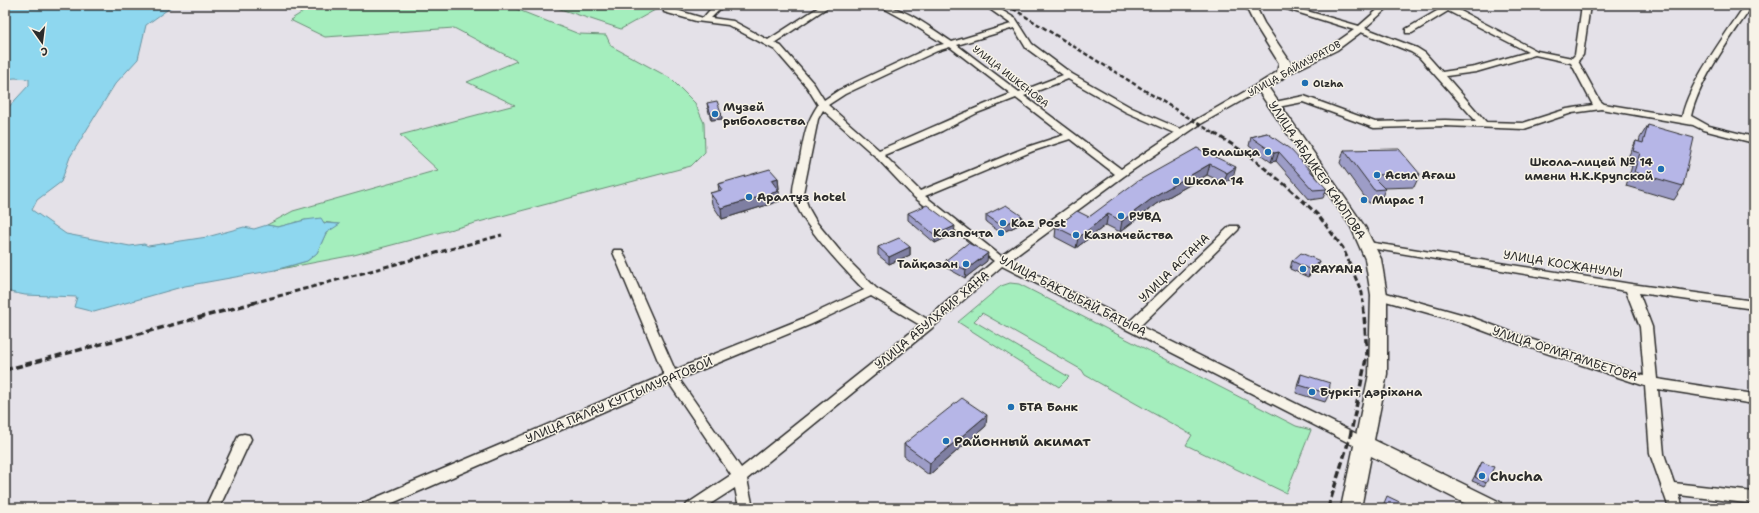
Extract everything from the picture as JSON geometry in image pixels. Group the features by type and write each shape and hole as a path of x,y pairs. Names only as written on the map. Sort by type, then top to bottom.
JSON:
{"street":[{"name":"УЛИЦА БАКТЫБАЙ БАТЫРА","path":"675,5 667,10 696,19 730,23 778,48 806,81 822,105 878,154 918,194 1001,261 1364,444"},
{"path":"705,20 717,7 722,5"},
{"path":"768,43 827,5"},
{"name":"УЛИЦА ИШКЕНОВА","path":"882,5 912,20 952,45 1121,174"},
{"path":"988,5 1001,12 1015,25 1029,46 1069,76 1129,110 1181,133"},
{"path":"1250,5 1259,23 1285,63 1286,68 1283,73"},
{"path":"1278,5 1360,29 1414,50 1422,55 1469,106 1484,126"},
{"name":"УЛИЦА БАЙМУРАТОВ","path":"1196,123 1283,73 1334,48 1360,29 1387,5"},
{"path":"1574,61 1579,55 1586,5"},
{"path":"1749,5 1713,62 1686,112 1686,117 1706,128 1754,140"},
{"path":"1409,31 1448,6 1535,53 1574,61"},
{"path":"928,325 872,291 841,259 813,224 804,210 798,193 813,119 822,105 842,92 934,49 1003,30 1015,25"},
{"path":"1440,75 1476,69 1535,53"},
{"path":"1574,61 1596,103 1615,110 1694,122"},
{"path":"878,154 939,129 1017,94 1069,76"},
{"name":"УЛИЦА АБДИКЕР КАЮПОВА","path":"1261,86 1358,227 1373,259 1379,295 1378,374 1351,508"},
{"path":"1273,105 1304,99 1374,125 1444,123 1484,126 1524,126 1570,111 1602,106"},
{"name":"УЛИЦА АБУЛХАИР ХАНА","path":"692,508 740,478 928,325 1001,261 1121,174 1196,123"},
{"path":"918,194 1030,149 1070,136"},
{"name":"УЛИЦА АСТАНА","path":"1131,327 1234,228"},
{"name":"УЛИЦА КОСЖАНУЛЫ","path":"1368,246 1631,288 1754,305"},
{"path":"618,252 671,377 740,478 746,508"},
{"path":"1631,288 1646,327 1657,454 1676,508"},
{"name":"УЛИЦА ПАЛАУ КУТТЫМУРАТОВОЙ","path":"366,508 671,377 808,321 872,291"},
{"name":"УЛИЦА ОРМАГАМБЕТОВА","path":"1379,295 1464,319 1522,341 1651,382 1754,399"},
{"path":"212,508 244,439"},
{"path":"1364,444 1493,508"},
{"path":"1669,488 1754,498"}],"green space":[{"path":"314,5 506,5 579,34 606,35 611,46 670,78 695,103 704,123 705,152 691,166 354,255 275,270 307,261 317,253 326,233 339,224 305,220 278,227 267,225 293,211 438,170 400,135 515,105 467,82 517,61 454,28 325,37 290,20"},
{"path":"548,5 664,5 621,29"},
{"path":"1010,283 1019,284 1296,426 1311,430 1286,493 1186,445 1192,435 1085,375 1082,370 982,313 974,321 1069,377 1059,387 958,322 1001,286"}],"water":[{"path":"5,5 174,5 146,25 138,59 115,84 70,157 61,182 37,200 32,210 66,234 130,246 144,244 148,246 207,237 244,227 254,229 267,225 278,227 305,220 321,218 324,223 340,224 326,233 317,253 307,261 275,270 185,286 94,312 74,307 77,297 25,295 5,291 5,111 29,85 29,79 5,79"}],"building":[{"path":"717,101 721,112 711,114 707,103"},
{"path":"1648,125 1694,138 1683,186 1634,172 1640,153 1633,151 1636,141 1643,143"},
{"path":"1267,133 1290,149 1327,189 1313,190 1279,152 1274,153 1251,137"},
{"path":"1197,148 1236,167 1227,173 1210,164 1158,194 1122,221 1108,214 1078,238 1056,227 1077,211 1089,217 1136,182"},
{"path":"1399,149 1420,174 1371,175 1385,189 1374,190 1344,150"},
{"path":"770,169 778,178 771,180 779,191 721,208 710,193 722,190 718,184"},
{"path":"927,205 955,226 935,235 908,213"},
{"path":"1006,205 1022,216 1002,226 986,215"},
{"path":"899,238 910,247 889,257 878,247"},
{"path":"968,243 988,253 966,270 946,260"},
{"path":"1301,253 1320,261 1311,270 1292,261"},
{"path":"1301,374 1330,383 1329,394 1299,385"},
{"name":"Районный акимат","path":"962,398 987,415 930,463 904,444"},
{"name":"Chucha","path":"1482,462 1494,467 1486,483 1475,477"},
{"path":"1387,496 1412,508 1382,508"},
{"path":"953,504 958,508 950,508"}],"railway":[{"path":"1007,5 1215,134"},
{"path":"1214,133 1247,154 1289,188 1318,215 1343,248 1362,293 1363,303"},
{"path":"253,303 502,235"},
{"path":"5,370 257,302"},
{"path":"1328,508 1350,437 1367,354 1363,302"}],"place":[{"name":"Olzha","path":"1305,83"},
{"name":"Музей рыболовства","path":"715,114"},
{"name":"Болашқа","path":"1268,152"},
{"name":"Школа-лицей № 14 имени Н.К.Крупской","path":"1661,169"},
{"name":"Асыл Ағаш","path":"1377,175"},
{"name":"Школа 14","path":"1176,181"},
{"name":"Аралтұз hotel","path":"749,197"},
{"name":"Мирас 1","path":"1364,200"},
{"name":"РУВД","path":"1121,216"},
{"name":"Kaz Post","path":"1003,223"},
{"name":"Казпочта","path":"1001,233"},
{"name":"Казначейства","path":"1076,235"},
{"name":"Тайқазан","path":"966,264"},
{"name":"RAYANA","path":"1303,269"},
{"name":"Бүркіт дәріхана","path":"1312,392"},
{"name":"БТА Банк","path":"1011,407"},
{"name":"Районный акимат","path":"946,441"},
{"name":"Chucha","path":"1482,476"}]}
